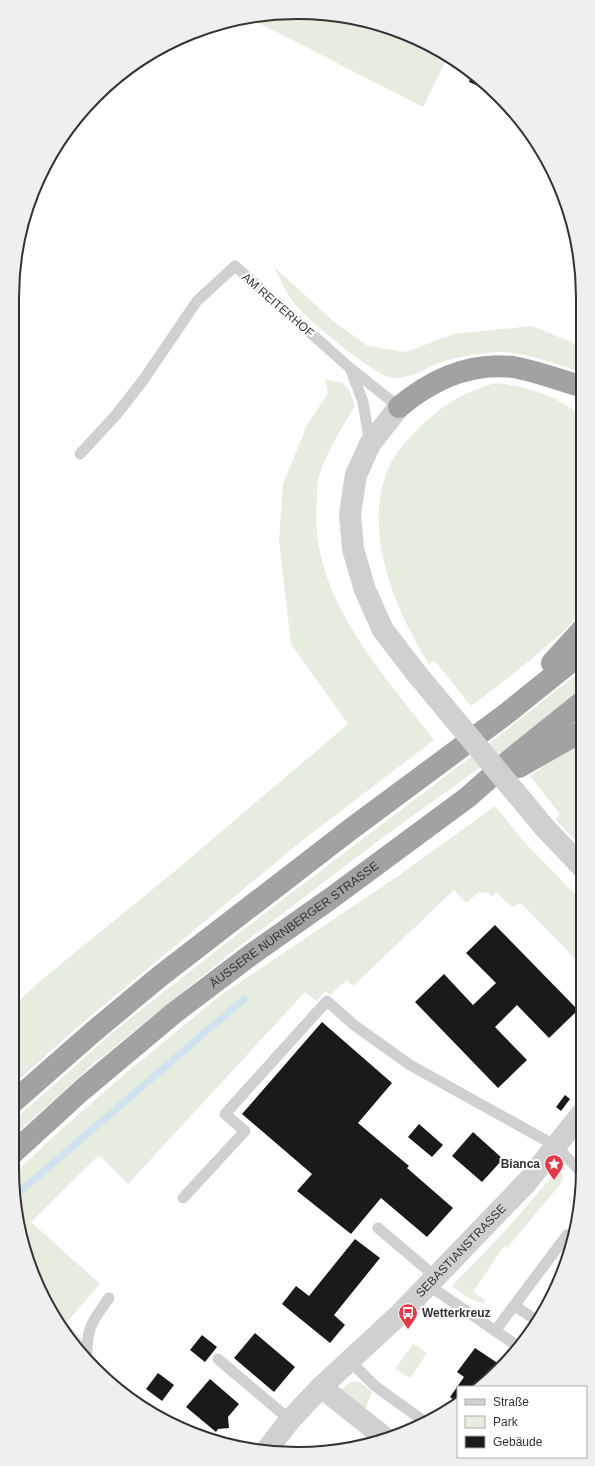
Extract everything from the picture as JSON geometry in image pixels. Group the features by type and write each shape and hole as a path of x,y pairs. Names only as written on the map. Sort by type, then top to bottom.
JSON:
{"highway":[{"path":"399,407 418,391 435,381 472,369 495,366 514,368 576,385"},
{"path":"531,372 559,387 576,399"},
{"path":"506,714 576,637"},
{"path":"19,1097 92,1032 159,977 351,829 506,714 576,658"},
{"name":"ÄUSSERE NÜRNBERGER STRASSE","path":"19,1148 82,1090 174,1013 252,954 330,900 468,798 511,759 576,707"},
{"path":"468,798 576,735"}],"street":[{"path":"399,407 370,444 356,475 350,514 352,549 365,590 383,630 416,674 545,828 576,861"},
{"name":"SEBASTIANSTRASSE","path":"270,1446 290,1420 321,1387 401,1313 526,1182 576,1121"},
{"path":"321,1387 381,1434"}],"lane":[{"name":"AM REITERHOF","path":"80,454 116,415 139,385 197,301 235,266 350,368 399,407"},
{"path":"350,368 363,402 370,444"},
{"path":"183,1198 245,1131 225,1114 327,1001 354,1025 410,1065 556,1146 576,1167"},
{"path":"378,1228 432,1281 495,1331 514,1343"},
{"path":"495,1331 568,1238"},
{"path":"87,1351 88,1331 92,1321 109,1298"},
{"path":"515,1306 533,1318"},
{"path":"218,1359 290,1420"},
{"path":"349,1360 375,1386 420,1418"}],"green space":[{"path":"298,19 334,21 352,24 370,28 404,40 437,56 445,62 423,107 256,22"},
{"path":"274,267 333,321 368,346 406,352 454,334 532,326 576,344 576,370 531,357 511,353 495,352 452,359 407,376 393,378 371,368 325,333 300,310 285,289"},
{"path":"325,379 343,383 350,392 355,406 330,448 318,479 317,535 324,568 336,599 352,629 371,658 434,740 304,839 75,1029 19,1080 19,1001 39,982 175,871 348,724 291,644 279,540 283,484 307,425 328,393"},
{"path":"496,383 530,389 562,403 576,412 576,619 528,662 471,706 434,660 429,664 416,643 394,595 386,570 381,544 379,518 381,493 388,469 406,442 436,412 454,400 485,386"},
{"path":"576,675 576,694 514,743 386,835 241,945 98,1060 19,1131 19,1116 118,1028 235,936 505,731"},
{"path":"576,743 576,841 555,819 560,814 530,776"},
{"path":"495,806 526,844 576,895 576,960 521,903 512,907 496,892 492,897 488,893 479,892 466,903 454,890 353,986 347,980 330,995 325,991 317,1001 305,992 128,1184 99,1155 31,1222 100,1284 66,1323 56,1308 40,1275 28,1241 21,1205 19,1169 55,1135 126,1073 221,995 398,876"},
{"path":"557,1171 562,1172 563,1179 559,1186 507,1248 504,1246 473,1292 485,1300 484,1304 469,1298 452,1286 504,1232"},
{"path":"66,1323 83,1340 83,1346"},
{"path":"413,1344 427,1353 410,1378 395,1369"},
{"path":"350,1382 360,1382 372,1392 364,1413 340,1391"}],"building":[{"path":"470,79 479,86 469,82"},
{"path":"495,925 576,1008 576,1012 549,1038 517,1005 495,1027 527,1060 498,1088 415,1002 444,974 473,1005 496,983 466,953"},
{"path":"322,1022 392,1083 358,1123 409,1166 407,1168 453,1208 427,1237 381,1198 351,1234 297,1191 312,1174 242,1114"},
{"path":"565,1095 570,1099 561,1111 556,1107"},
{"path":"419,1124 443,1145 432,1157 408,1137"},
{"path":"473,1132 503,1159 482,1182 452,1156"},
{"path":"355,1239 380,1258 334,1315 345,1325 330,1343 282,1304 296,1286 309,1296"},
{"path":"255,1333 295,1367 274,1392 234,1358"},
{"path":"202,1335 217,1347 205,1362 190,1350"},
{"path":"475,1348 497,1362 471,1386 458,1386 464,1377 457,1372"},
{"path":"158,1373 174,1385 162,1401 146,1389"},
{"path":"210,1379 239,1404 228,1417 229,1428 218,1429 216,1432 186,1407"},
{"path":"457,1387 457,1396 453,1399 450,1397"}],"waterway":[{"path":"20,1191 244,999"}],"place":[{"name":"Bianca","path":"554,1181"},
{"name":"Wetterkreuz","path":"408,1330"}]}
